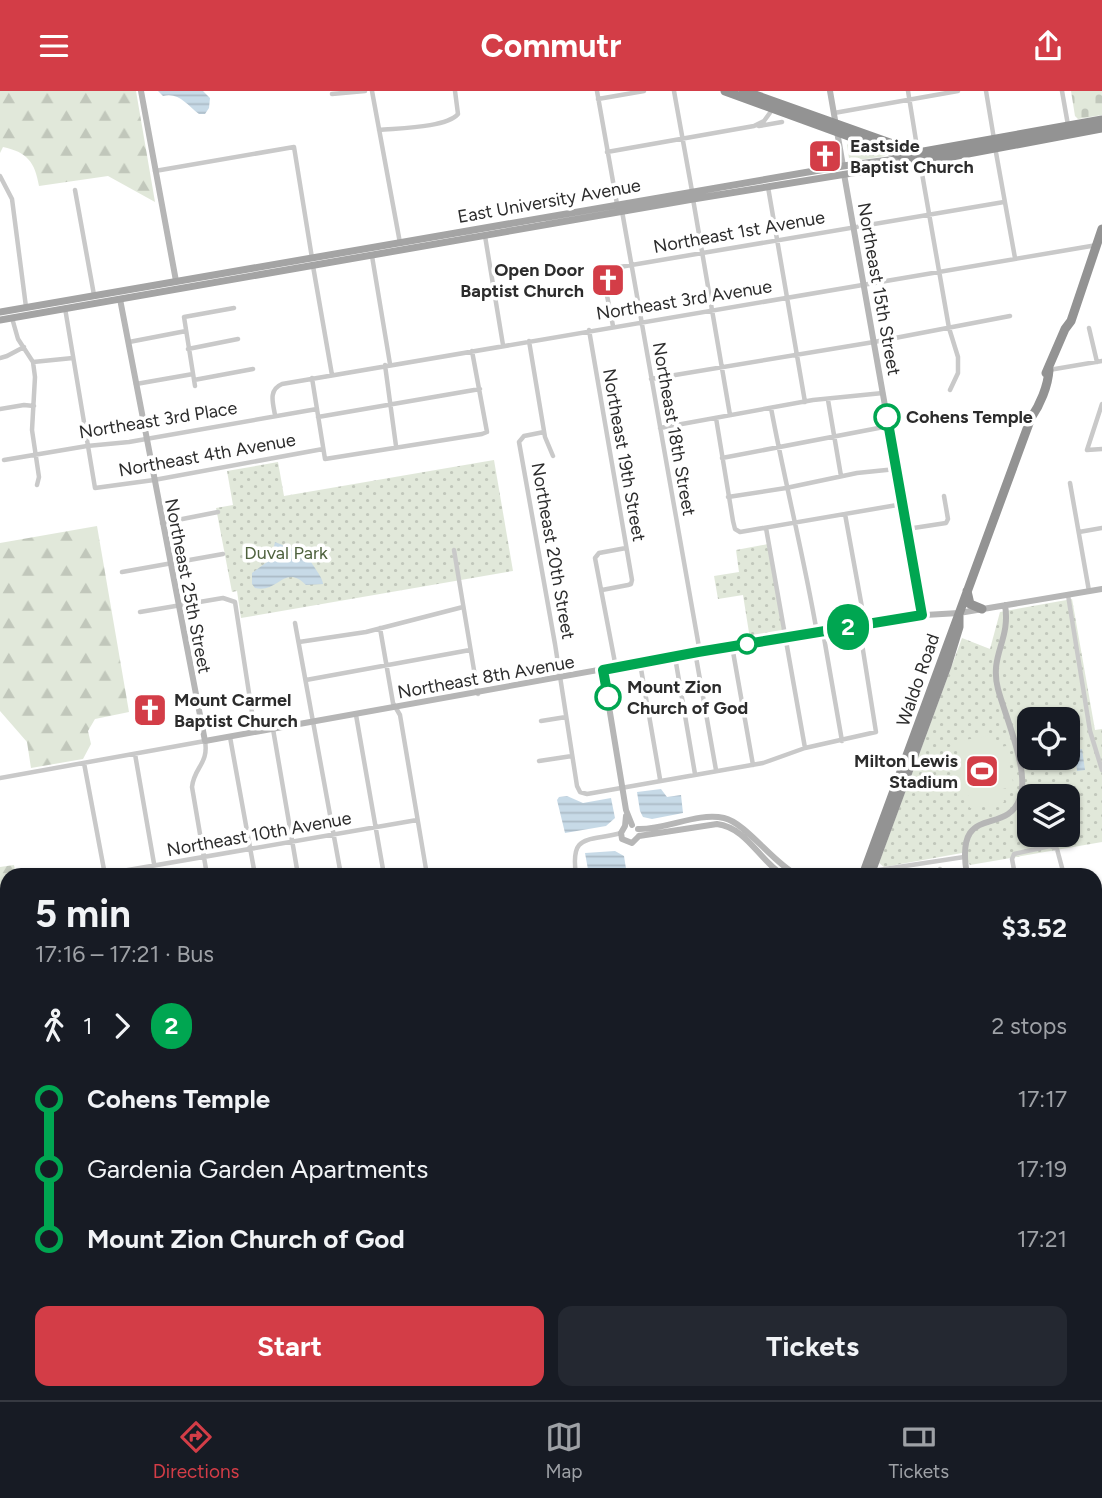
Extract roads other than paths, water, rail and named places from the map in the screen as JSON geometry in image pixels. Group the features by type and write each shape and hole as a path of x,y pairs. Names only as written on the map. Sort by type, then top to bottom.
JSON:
{"highway":[{"path":"725,91 919,158"},
{"path":"744,91 774,106"},
{"name":"East University Avenue","path":"919,158 1102,126"},
{"path":"836,128 906,157 919,158"},
{"name":"Waldo Road","path":"870,868 947,666 959,627 959,613 966,589 1031,418 1049,379 1049,370 1073,299 1100,247 1102,229"},
{"path":"966,589 970,604 982,609"}],"main road":[{"name":"East University Avenue","path":"844,170 906,157"},
{"name":"East University Avenue","path":"0,320 11,314 94,299 919,158"},
{"name":"East University Avenue","path":"0,312 11,314"}],"street":[{"path":"141,91 178,285"},
{"path":"332,94 365,91"},
{"path":"372,91 400,246"},
{"path":"379,130 448,121 457,114 455,91"},
{"name":"Northeast 18th Street","path":"597,91 631,264 699,647 696,657 716,771"},
{"path":"598,99 644,91"},
{"path":"674,91 730,415"},
{"name":"Northeast 15th Street","path":"830,91 922,615"},
{"path":"908,91 949,328 958,357 958,373 950,390"},
{"path":"834,113 958,91"},
{"path":"986,91 1015,258"},
{"path":"1062,91 1069,130"},
{"path":"754,126 764,121 774,106"},
{"path":"607,152 782,122"},
{"path":"155,171 294,147 332,375"},
{"path":"0,176 12,198 27,311"},
{"path":"767,183 805,402"},
{"path":"75,190 94,299"},
{"name":"Northeast 1st Avenue","path":"613,326 602,269 1004,202"},
{"path":"484,232 503,345"},
{"name":"Northeast 3rd Avenue","path":"275,415 272,395 277,386 864,283 1100,247"},
{"path":"371,251 388,365 396,446"},
{"name":"Northeast 25th Street","path":"119,295 205,741 206,758 192,787 206,868"},
{"path":"64,305 87,446"},
{"path":"194,380 184,317 234,308"},
{"path":"11,314 15,334 33,362 36,377 32,430 39,477 37,485"},
{"path":"651,379 874,342 1010,316"},
{"path":"1049,370 1099,362 1089,328"},
{"name":"Northeast 19th Street","path":"589,330 631,584 602,590"},
{"path":"128,342 186,331"},
{"path":"188,349 238,339"},
{"path":"528,341 544,432 553,456"},
{"path":"0,358 24,347"},
{"path":"312,379 325,459 487,432 472,351"},
{"path":"33,362 73,358"},
{"path":"136,384 194,380 253,369"},
{"path":"318,417 480,389"},
{"path":"660,428 805,402 883,393"},
{"path":"828,400 841,476"},
{"path":"1102,404 1087,450 1102,449"},
{"path":"0,409 34,406"},
{"path":"771,408 842,741"},
{"name":"Northeast 3rd Place","path":"4,460 146,439 317,409"},
{"path":"716,418 733,521 738,531 903,505"},
{"path":"722,458 889,426"},
{"name":"Northeast 20th Street","path":"544,432 520,439 572,756 580,792 587,794 622,787"},
{"name":"Northeast 4th Avenue","path":"87,446 95,488 323,449"},
{"path":"729,497 874,470 896,469"},
{"path":"1070,482 1089,591"},
{"path":"907,529 942,524 948,519 944,496"},
{"path":"162,523 218,512"},
{"path":"622,787 753,765 805,748 876,732 845,514"},
{"path":"766,528 805,748"},
{"path":"1079,532 1102,528"},
{"path":"616,668 595,558 599,553 626,548"},
{"path":"454,549 478,694"},
{"path":"122,572 223,554"},
{"name":"Northeast 8th Avenue","path":"0,778 478,694 732,646 1102,589"},
{"path":"1068,594 1090,731 1102,770"},
{"path":"140,612 223,598 235,602 256,732"},
{"path":"966,868 966,839 971,831 982,823 1010,813 1017,806 1023,790 1012,729 995,676 996,657 1007,630 1005,605"},
{"path":"299,642 380,628 463,607"},
{"path":"295,624 340,868"},
{"path":"380,628 426,868"},
{"path":"732,646 753,765"},
{"path":"306,680 470,650"},
{"path":"674,656 695,774"},
{"path":"640,663 660,780"},
{"path":"603,670 626,810 634,829 632,843 621,836"},
{"path":"356,715 383,868"},
{"path":"541,721 566,717"},
{"path":"273,729 297,868"},
{"path":"230,737 254,868"},
{"path":"135,754 154,866"},
{"path":"539,761 572,756"},
{"path":"85,763 104,868"},
{"name":"Northeast 10th Avenue","path":"143,868 417,820"},
{"path":"575,868 573,856 578,845 586,841 621,836 634,829 717,824 736,830 785,868"},
{"path":"1015,868 1014,856 1050,846 1057,849 1062,868"},
{"path":"761,850 777,868"},
{"path":"905,868 964,857"}],"water":[{"path":"158,91 203,91 210,98 209,108 205,114 199,114 187,103 174,96 163,96"},
{"path":"275,542 307,555 323,584 306,585 292,577 270,587 255,588 252,584 252,573 271,559"},
{"path":"1080,749 1085,770 1077,771 1080,770"},
{"path":"661,789 667,797 681,795 683,813 652,819 643,817 637,792"},
{"path":"567,796 583,803 611,798 615,818 606,826 565,833 557,800"},
{"path":"615,851 624,856 626,868 588,868 585,853"}],"place":[{"name":"Eastside Baptist Church","path":"825,156"},
{"name":"Open Door Baptist Church","path":"608,280"},
{"name":"Cohens Temple","path":"887,417"},
{"name":"Mount Zion Church of God","path":"608,697"},
{"name":"Mount Carmel Baptist Church","path":"150,710"},
{"name":"Milton Lewis Stadium","path":"982,771"}],"park label":[{"name":"Duval Park","path":"286,553"}]}
